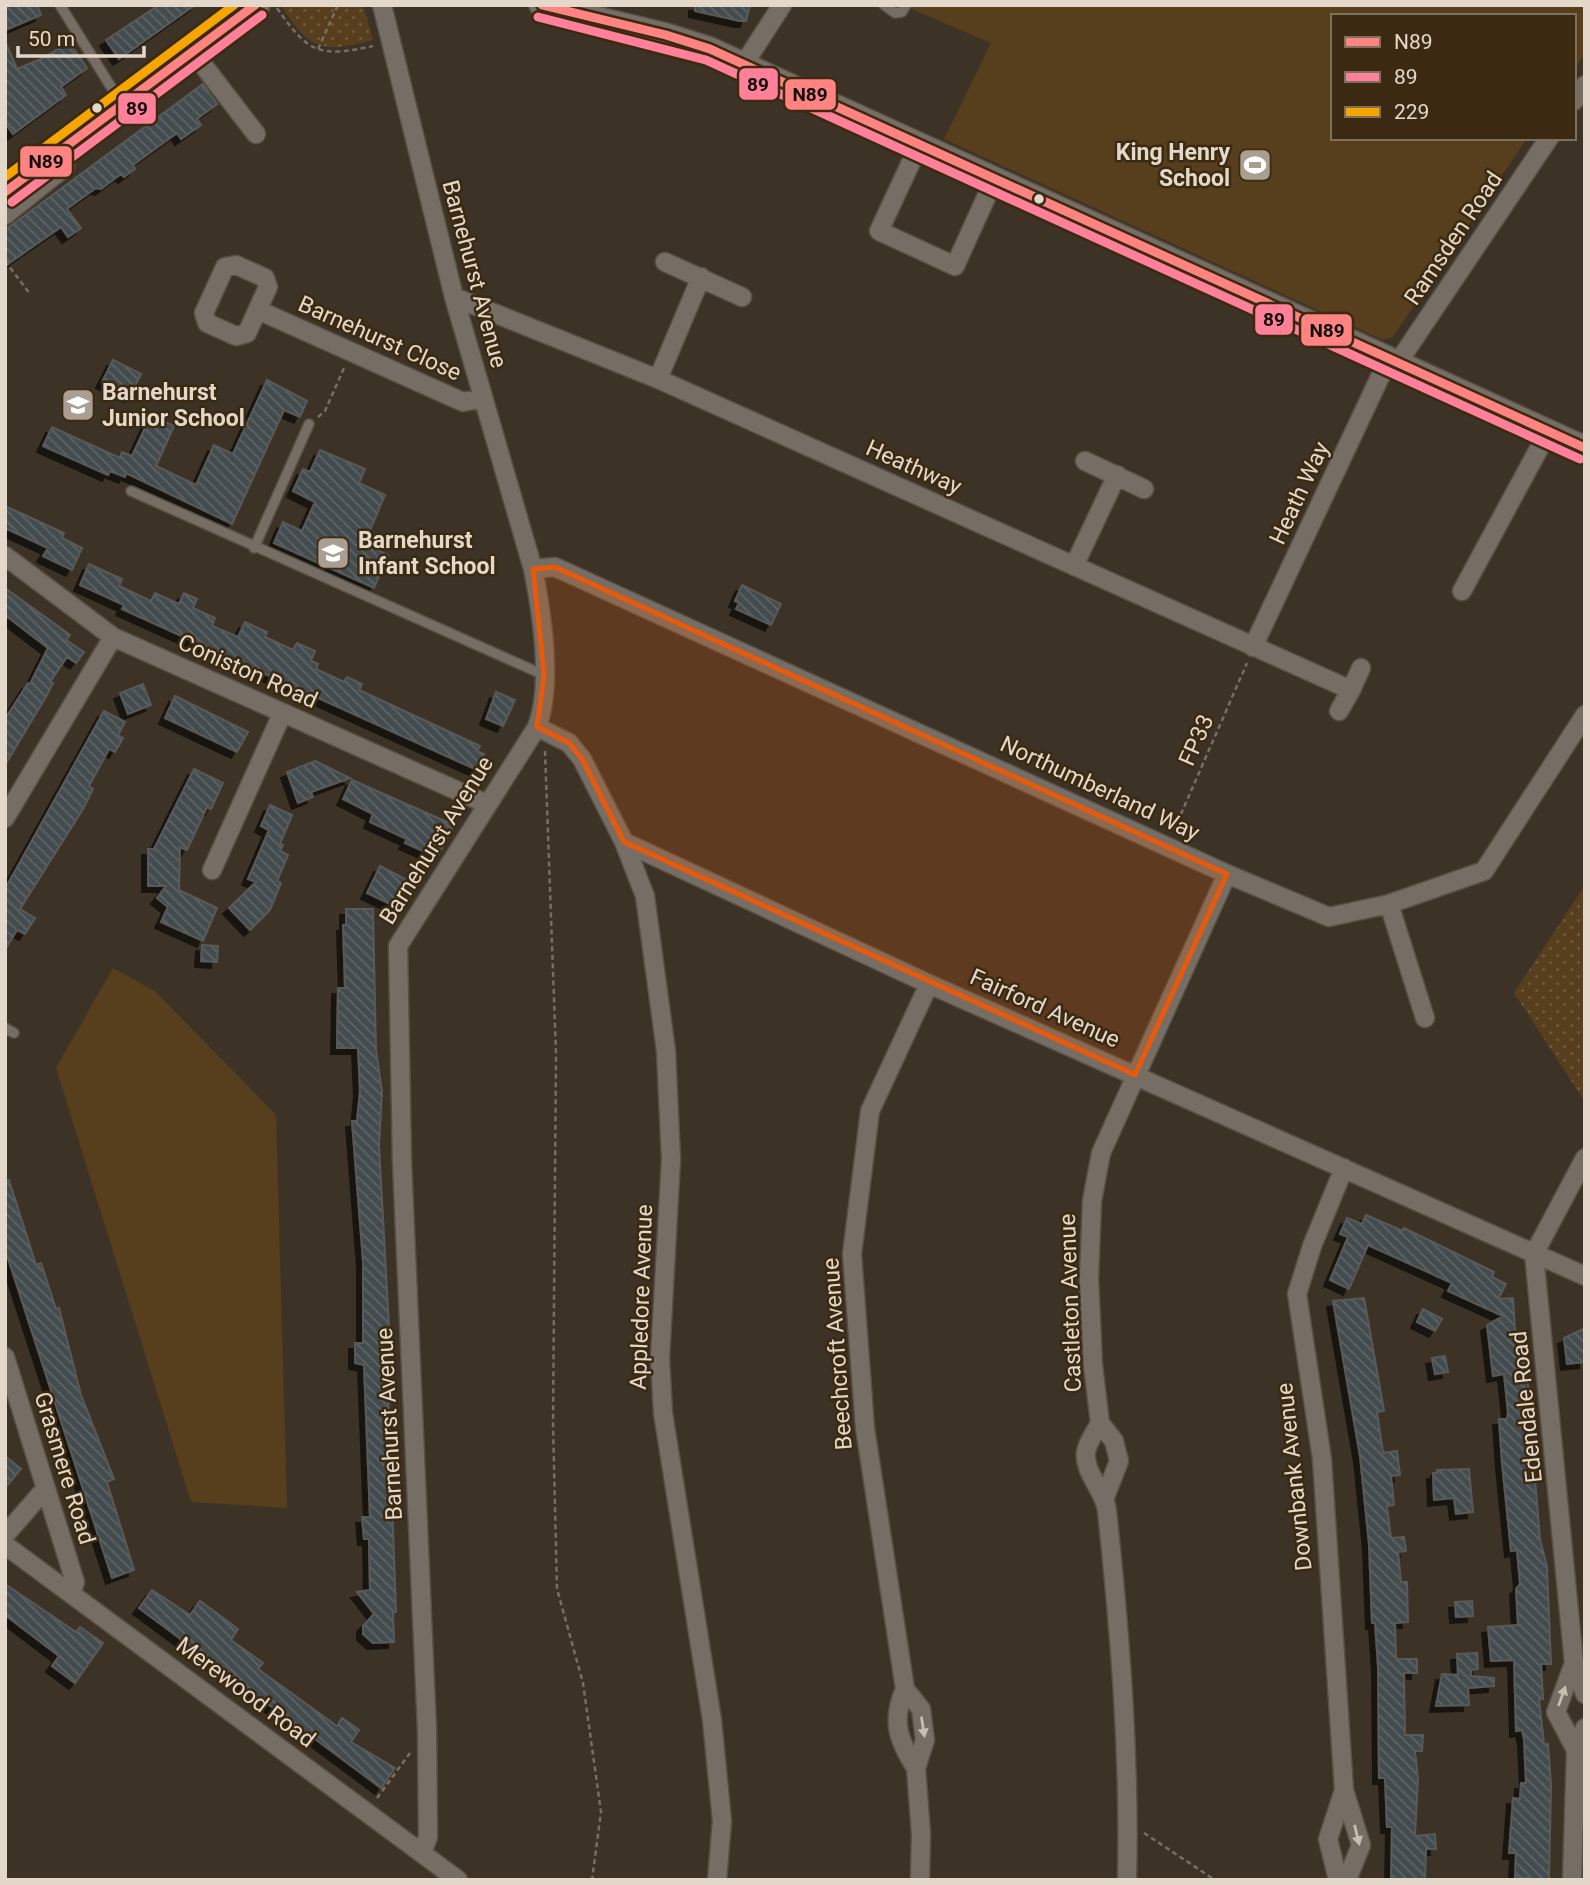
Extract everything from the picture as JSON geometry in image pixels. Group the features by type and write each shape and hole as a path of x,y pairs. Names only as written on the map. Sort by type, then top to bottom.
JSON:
{"main road":[{"path":"6,194 66,144 255,5"}],"street":[{"name":"Barnehurst Avenue","path":"382,5 454,297 533,569 540,603 544,675 541,729 487,804 398,946 402,1162 427,1730 428,1837 422,1853"},
{"path":"541,5 666,35 744,64 1585,449"},
{"path":"744,64 782,5"},
{"path":"193,51 256,134"},
{"name":"Ramsden Road","path":"1393,362 1548,140"},
{"path":"919,145 880,231 954,266 994,180"},
{"path":"665,262 742,298"},
{"path":"658,379 701,277"},
{"name":"Heathway","path":"454,297 658,379 1350,690"},
{"name":"Barnehurst Close","path":"258,310 463,402 483,398"},
{"name":"Heath Way","path":"1253,647 1393,362"},
{"path":"1462,591 1548,432"},
{"path":"1085,461 1144,489"},
{"path":"1074,566 1117,475"},
{"name":"Coniston Road","path":"5,556 113,637 487,804"},
{"name":"Northumberland Way","path":"533,569 555,567 1227,874 1329,917 1389,904 1484,871 1585,715"},
{"path":"5,818 113,637"},
{"path":"1339,710 1361,667"},
{"path":"212,870 282,714"},
{"path":"541,729 569,743 582,759 624,842"},
{"name":"Fairford Avenue","path":"624,842 929,984 1585,1276"},
{"name":"Appledore Avenue","path":"624,842 645,897 666,1051 671,1159 660,1358 663,1413 712,1720 722,1821 717,1880"},
{"name":"Castleton Avenue","path":"1105,1497 1119,1461 1114,1441 1100,1423 1093,1365 1089,1278 1092,1201 1101,1153 1227,874"},
{"path":"1389,904 1425,1018"},
{"name":"Beechcroft Avenue","path":"920,1880 921,1834 916,1768 925,1740 921,1709 905,1689 865,1428 852,1254 870,1111 929,984"},
{"path":"1534,1254 1585,1158"},
{"name":"Downbank Avenue","path":"1344,1168 1312,1246 1297,1294 1322,1459 1344,1790 1361,1845 1347,1880"},
{"name":"Edendale Road","path":"1534,1254 1574,1663 1585,1694"},
{"name":"Grasmere Road","path":"5,1357 75,1582 71,1593"},
{"name":"Castleton Avenue","path":"1100,1423 1086,1452 1089,1468 1105,1497 1129,1796 1127,1880"},
{"path":"5,1535 46,1488"},
{"name":"Merewood Road","path":"5,1545 458,1880"},
{"name":"Edendale Road","path":"1574,1663 1556,1712 1576,1750"},
{"name":"Beechcroft Avenue","path":"905,1689 897,1708 900,1743 916,1768"},
{"name":"Edendale Road","path":"1572,1880 1576,1750 1585,1728"},
{"name":"Downbank Avenue","path":"1338,1880 1328,1839 1344,1790"}],"lane":[{"path":"60,5 122,104"},
{"path":"884,5 895,13 902,12 906,5"},
{"path":"254,548 309,424"},
{"path":"131,491 544,675"}],"path":[{"path":"275,5 299,38 318,49 331,54 374,46"},
{"path":"318,49 338,5"},
{"path":"5,261 30,294"},
{"path":"309,424 325,411 351,352"},
{"name":"FP33","path":"1167,846 1253,647"},
{"path":"541,729 556,1054 553,1424 557,1589 583,1683 601,1812 592,1880"},
{"path":"375,1800 408,1755"},
{"path":"1128,1823 1214,1880"}],"highlighted area":[{"path":"555,567 1227,874 1135,1075 624,842 582,759 569,743 537,727 544,675 533,569"}],"shaded area":[{"path":"281,5 363,5 373,40 342,47 319,45 301,32"},
{"name":"King Henry School","path":"911,5 1585,5 1585,54 1576,66 1576,14 1331,14 1331,140 1526,140 1393,337 1383,340 944,139 991,43 909,8"},
{"path":"1585,885 1585,1102 1514,993"},
{"path":"113,968 155,991 276,1115 287,1508 191,1502 56,1068"}],"building":[{"path":"5,5 37,5 41,15 8,29"},
{"path":"159,5 195,5 119,59 106,40"},
{"path":"695,5 750,5 746,21 740,21 695,11"},
{"path":"5,41 17,69 43,58 69,42 87,68 61,87 66,95 13,134 5,123"},
{"path":"203,84 217,104 197,119 201,125 181,139 177,133 133,165 135,169 124,177 121,174 101,189 96,188 67,209 81,228 68,237 61,227 5,266 5,230"},
{"path":"113,360 141,374 130,396 102,382"},
{"path":"267,380 307,401 300,417 284,410 232,524 126,473 125,477 110,471 108,475 43,446 52,427 120,458 122,452 132,456 151,415 174,426 156,466 196,485 214,445 233,454"},
{"path":"320,450 365,469 359,483 385,495 364,544 388,555 374,588 274,543 283,522 302,531 315,502 293,491 303,469 310,472"},
{"path":"5,506 64,533 62,538 82,548 72,570 43,556 48,548 5,528"},
{"path":"89,564 122,579 119,586 151,601 155,593 179,604 184,593 197,599 193,608 215,618 212,626 238,637 245,622 267,632 265,637 293,650 297,643 315,651 311,661 318,664 316,669 344,682 347,677 362,684 359,690 480,746 477,751 484,754 477,770 122,609 124,605 80,585"},
{"path":"742,585 781,604 771,625 736,609 739,603 735,601"},
{"path":"5,588 70,635 66,640 84,652 76,663 67,657 50,682 53,683 47,695 5,765 5,719 28,683 30,684 48,648 5,615"},
{"path":"143,684 151,705 128,714 120,693"},
{"path":"496,692 515,700 503,726 486,719"},
{"path":"175,696 248,732 237,752 165,718"},
{"path":"104,711 125,722 118,735 123,738 115,752 109,749 89,786 93,789 83,809 20,909 35,918 25,934 17,930 5,950 5,889"},
{"path":"315,761 350,778 311,792 313,797 298,803 287,772"},
{"path":"194,769 223,783 211,809 207,807 187,850 180,847 179,890 217,908 203,941 161,922 168,907 157,898 166,886 148,886 148,849 154,849"},
{"path":"352,780 454,825 439,854 428,847 425,852 405,843 407,839 370,822 373,814 343,799"},
{"path":"270,805 292,815 280,844 283,845 280,851 288,855 277,881 281,883 270,910 250,930 229,908 256,882 248,879 269,830 261,826"},
{"path":"380,866 405,879 392,905 367,893"},
{"path":"346,909 373,909 376,1050 382,1092 379,1145 389,1327 387,1365 396,1612 393,1612 394,1642 373,1643 363,1634 363,1626 374,1614 357,1592 370,1590 369,1539 364,1539 362,1517 370,1517 364,1365 355,1363 355,1343 363,1343 363,1261 352,1121 357,1121 360,1091 358,1048 337,1048 338,988 345,988 343,925 346,925"},
{"path":"202,945 218,946 217,962 201,961"},
{"path":"9,1180 36,1265 41,1263 56,1309 59,1308 81,1395 114,1479 107,1482 134,1570 112,1578 5,1249 5,1181"},
{"path":"1366,1215 1403,1231 1404,1228 1494,1272 1492,1277 1506,1284 1498,1299 1513,1298 1515,1331 1518,1331 1530,1396 1526,1402 1526,1446 1530,1446 1531,1468 1534,1468 1540,1539 1547,1567 1551,1664 1541,1664 1543,1699 1539,1699 1544,1744 1548,1744 1551,1785 1549,1880 1515,1877 1516,1853 1509,1853 1513,1798 1520,1799 1521,1783 1526,1783 1524,1739 1522,1730 1516,1731 1514,1660 1491,1661 1488,1627 1518,1625 1516,1589 1520,1584 1517,1550 1511,1551 1502,1463 1499,1419 1507,1419 1508,1413 1504,1374 1493,1376 1487,1325 1503,1316 1448,1291 1452,1283 1368,1245 1349,1289 1330,1280 1348,1237 1340,1234 1347,1218 1362,1224"},
{"path":"1364,1298 1384,1411 1377,1412 1383,1453 1397,1451 1400,1475 1391,1476 1394,1505 1387,1506 1391,1538 1404,1537 1406,1551 1398,1552 1401,1582 1407,1582 1408,1622 1395,1623 1396,1659 1417,1659 1417,1673 1404,1673 1405,1735 1423,1735 1422,1751 1415,1751 1418,1778 1415,1836 1435,1834 1436,1849 1426,1849 1425,1880 1391,1880 1392,1827 1387,1827 1385,1778 1379,1778 1378,1666 1375,1623 1372,1623 1369,1544 1360,1456 1333,1301"},
{"path":"1423,1309 1442,1319 1435,1331 1417,1322"},
{"path":"1585,1328 1585,1362 1567,1364 1564,1338"},
{"path":"1445,1356 1448,1372 1435,1374 1432,1358"},
{"path":"5,1456 21,1469 5,1488"},
{"path":"1469,1469 1473,1512 1456,1514 1454,1498 1434,1500 1433,1473 1437,1473 1437,1470"},
{"path":"5,1584 76,1632 80,1627 103,1643 75,1683 52,1666 59,1656 5,1615"},
{"path":"152,1590 190,1615 200,1601 238,1629 231,1640 263,1663 258,1669 337,1726 342,1718 359,1730 351,1742 395,1768 381,1788 139,1608"},
{"path":"1472,1601 1473,1616 1456,1617 1455,1602"},
{"path":"1477,1653 1478,1669 1471,1670 1471,1676 1494,1678 1494,1686 1468,1688 1469,1705 1436,1706 1442,1674 1458,1675 1457,1654"}],"transit line":[{"name":"229","path":"5,177 234,5"},
{"name":"N89","path":"5,192 255,5"},
{"name":"N89","path":"542,5 666,35 710,49 1585,448"},
{"name":"89","path":"12,202 262,15"},
{"name":"89","path":"538,17 706,60 1580,459"}],"place":[{"name":"King Henry School","path":"1255,165"},
{"name":"Barnehurst Junior School","path":"78,405"},
{"name":"Barnehurst Infant School","path":"333,553"}]}
